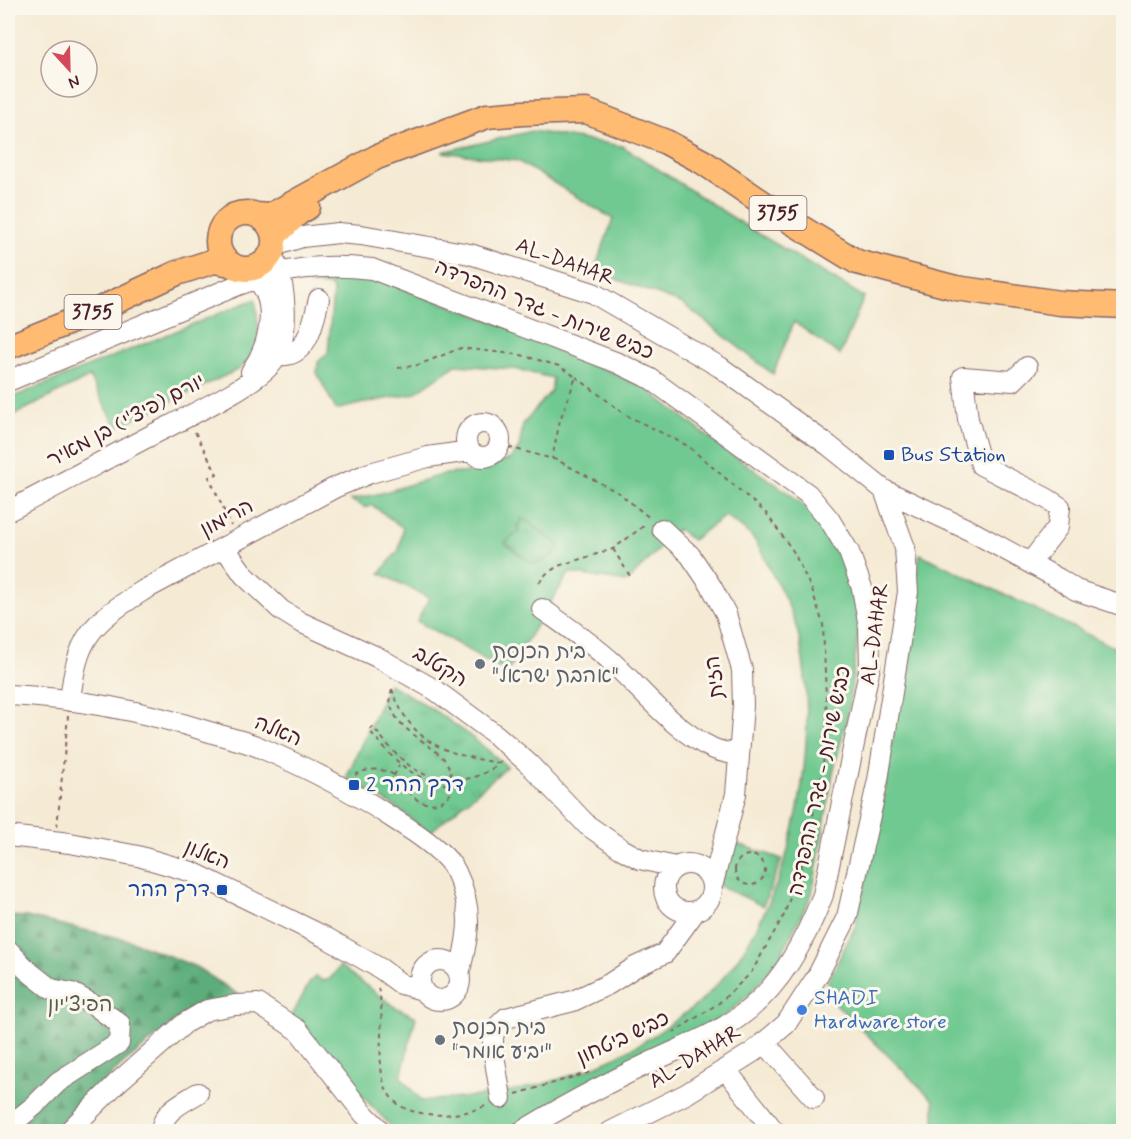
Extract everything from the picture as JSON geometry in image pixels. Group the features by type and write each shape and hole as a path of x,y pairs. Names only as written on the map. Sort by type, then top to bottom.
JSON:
{"main road":[{"name":"3755","path":"237,264 221,228 226,221 241,214 268,216 377,157 487,116 523,112 586,111 666,142 703,162 782,216 857,262 956,288 1060,303 1124,306"},
{"name":"3755","path":"8,347 87,315 177,273 215,249 237,264 259,266 274,252 297,214 444,132"},
{"path":"257,215 265,220 274,252"}],"street":[{"name":"AL-DAHAR","path":"274,252 302,237 338,233 361,235 470,254 593,293 720,367 828,445 884,490 905,548 908,592 878,780 847,917 818,975 786,1024 764,1042 686,1094 614,1131"},
{"name":"יורם (פיצ'י) בן מאיר","path":"8,511 235,390 281,342 285,319 274,252"},
{"name":"כביש שירות - גדר ההפרדה","path":"274,252 302,267 342,265 372,268 618,363 651,379 808,494 829,519 849,552 862,588 869,627 870,666 823,895 811,925 793,959 769,989 740,1017 708,1036 580,1096 521,1131"},
{"name":"יורם (פיצ'י) בן מאיר","path":"237,264 266,294 269,311 270,354"},
{"path":"8,381 237,264"},
{"path":"270,354 286,357 293,354 304,343 311,332 319,299"},
{"path":"1027,366 1013,381 963,377 968,419 981,465 1060,507 1058,527 1030,563"},
{"path":"482,423 492,425 497,429 500,434 500,445 493,454 480,457 470,451 466,440 471,428 482,423"},
{"name":"הרימון","path":"69,701 73,671 83,641 98,622 144,590 336,487 370,473 428,457 470,451"},
{"path":"884,490 971,531 1059,579 1076,591 1124,606"},
{"name":"הזית","path":"657,524 690,555 711,586 726,614 742,670 743,706 736,794 712,883"},
{"name":"הקטלב","path":"230,543 244,575 281,610 300,622 376,657 435,690 469,713 506,756 558,793 587,825 620,848 640,859 681,865"},
{"path":"542,609 611,661 690,735 713,749 739,755"},
{"name":"האלה","path":"8,694 69,701 163,717 260,747 340,785 418,834 455,869 469,915 466,946 459,974"},
{"name":"האלון","path":"8,836 138,856 192,872 325,937 401,984 422,990"},
{"path":"665,953 673,914 666,896 664,879 669,872 681,865 696,864 722,841"},
{"name":"הקטלב","path":"620,848 627,857 655,877 666,896"},
{"path":"501,1098 494,1066 493,1036 497,1027 506,1018 573,1001 665,953 694,913 708,902 712,894 712,883 706,871 699,865 681,865"},
{"path":"666,896 682,912 694,913"},
{"path":"430,961 447,961 459,974 458,988 455,994 447,999 435,1000 428,997 422,990 419,981 420,974 430,961 437,955 451,950 469,915"},
{"path":"8,950 28,971 51,989 72,993 94,1005 120,1024 119,1043 57,1082 34,1106 8,1127"},
{"name":"האלון","path":"370,963 405,968 430,961"},
{"path":"68,1131 117,1083 185,1023 207,1010 258,1004 298,1030 364,1114 382,1131"},
{"path":"764,1042 814,1098"},
{"path":"725,1069 775,1131"},
{"path":"161,1131 162,1121 173,1108 198,1093"}],"path":[{"name":"כביש ביטחון","path":"398,368 418,365 461,348 521,355 559,366 626,415 688,446 766,513 793,551 812,590 823,624 827,722 823,766 805,855 784,915 751,973 719,1003 672,1034"},
{"path":"552,459 560,420 576,377"},
{"path":"187,417 217,474 210,477 230,543"},
{"path":"500,445 552,459 589,475 619,493 657,524"},
{"path":"539,583 546,574 558,566 613,549 638,531 657,524"},
{"path":"613,549 630,576"},
{"path":"452,781 445,761 410,732 396,715 390,700 392,689 402,714 412,727 446,751 474,759 506,756"},
{"path":"56,842 69,701"},
{"path":"340,785 357,773 374,768 402,781 409,793 425,803 439,803 451,794 452,785 421,778 400,764 369,730 373,727 413,769 437,779 452,781 485,773 506,756"},
{"path":"394,776 400,764"},
{"path":"745,856 759,858 764,866 762,879 754,885 739,881 735,872 737,862 745,856"},
{"name":"כביש ביטחון","path":"370,963 379,992 381,1080 390,1098 407,1111 435,1116 464,1113 501,1098 592,1072"}],"green space":[{"path":"532,131 622,146 749,228 864,297 840,355 794,322 773,374 683,304 594,271 613,219 518,161 442,152"},
{"path":"309,269 356,275 391,284 537,337 647,389 720,446 790,494 816,517 840,551 852,582 860,619 848,714 833,773 812,894 780,957 750,994 726,1015 687,1039 503,1132 396,1131 289,1021 310,982 316,976 323,981 330,979 340,966 395,1007 416,1017 401,1077 421,1101 485,1095 544,1084 592,1068 659,1032 699,1003 735,963 759,923 779,878 793,831 802,782 807,734 806,686 800,642 786,601 757,544 747,532 725,516 692,540 678,529 627,582 569,573 507,672 417,621 429,598 380,573 399,550 403,528 372,505 366,508 350,500 444,474 472,472 510,459 519,448 523,424 551,391 553,378 514,369 456,365 413,394 336,410 317,373 318,362 328,353 333,290 331,286 309,283"},
{"path":"255,299 258,320 256,346 239,369 117,427 89,377 8,418 8,399"},
{"path":"523,518 560,546 551,556 532,564 505,543 519,531 517,527"},
{"path":"920,554 1118,649 1124,665 1123,1131 934,1131 934,1101 823,991 855,927 882,806"},
{"path":"389,684 451,722 507,767 429,833 394,806 346,778"},
{"path":"735,843 782,859 763,906 718,885"},
{"name":"הפיצ'יון","path":"8,916 27,917 129,940 196,967 244,998 181,1017 122,1065 54,1131 8,1132"}],"place":[{"name":"Bus Station","path":"889,455"},
{"name":"בית הכנסת \"אהבת ישראל\"","path":"480,664"},
{"name":"דרך ההר 2","path":"354,785"},
{"name":"דרך ההר","path":"222,890"},
{"name":"SHADI Hardware store","path":"802,1010"},
{"name":"בית הכנסת \"יביע אומר\"","path":"440,1040"}]}
